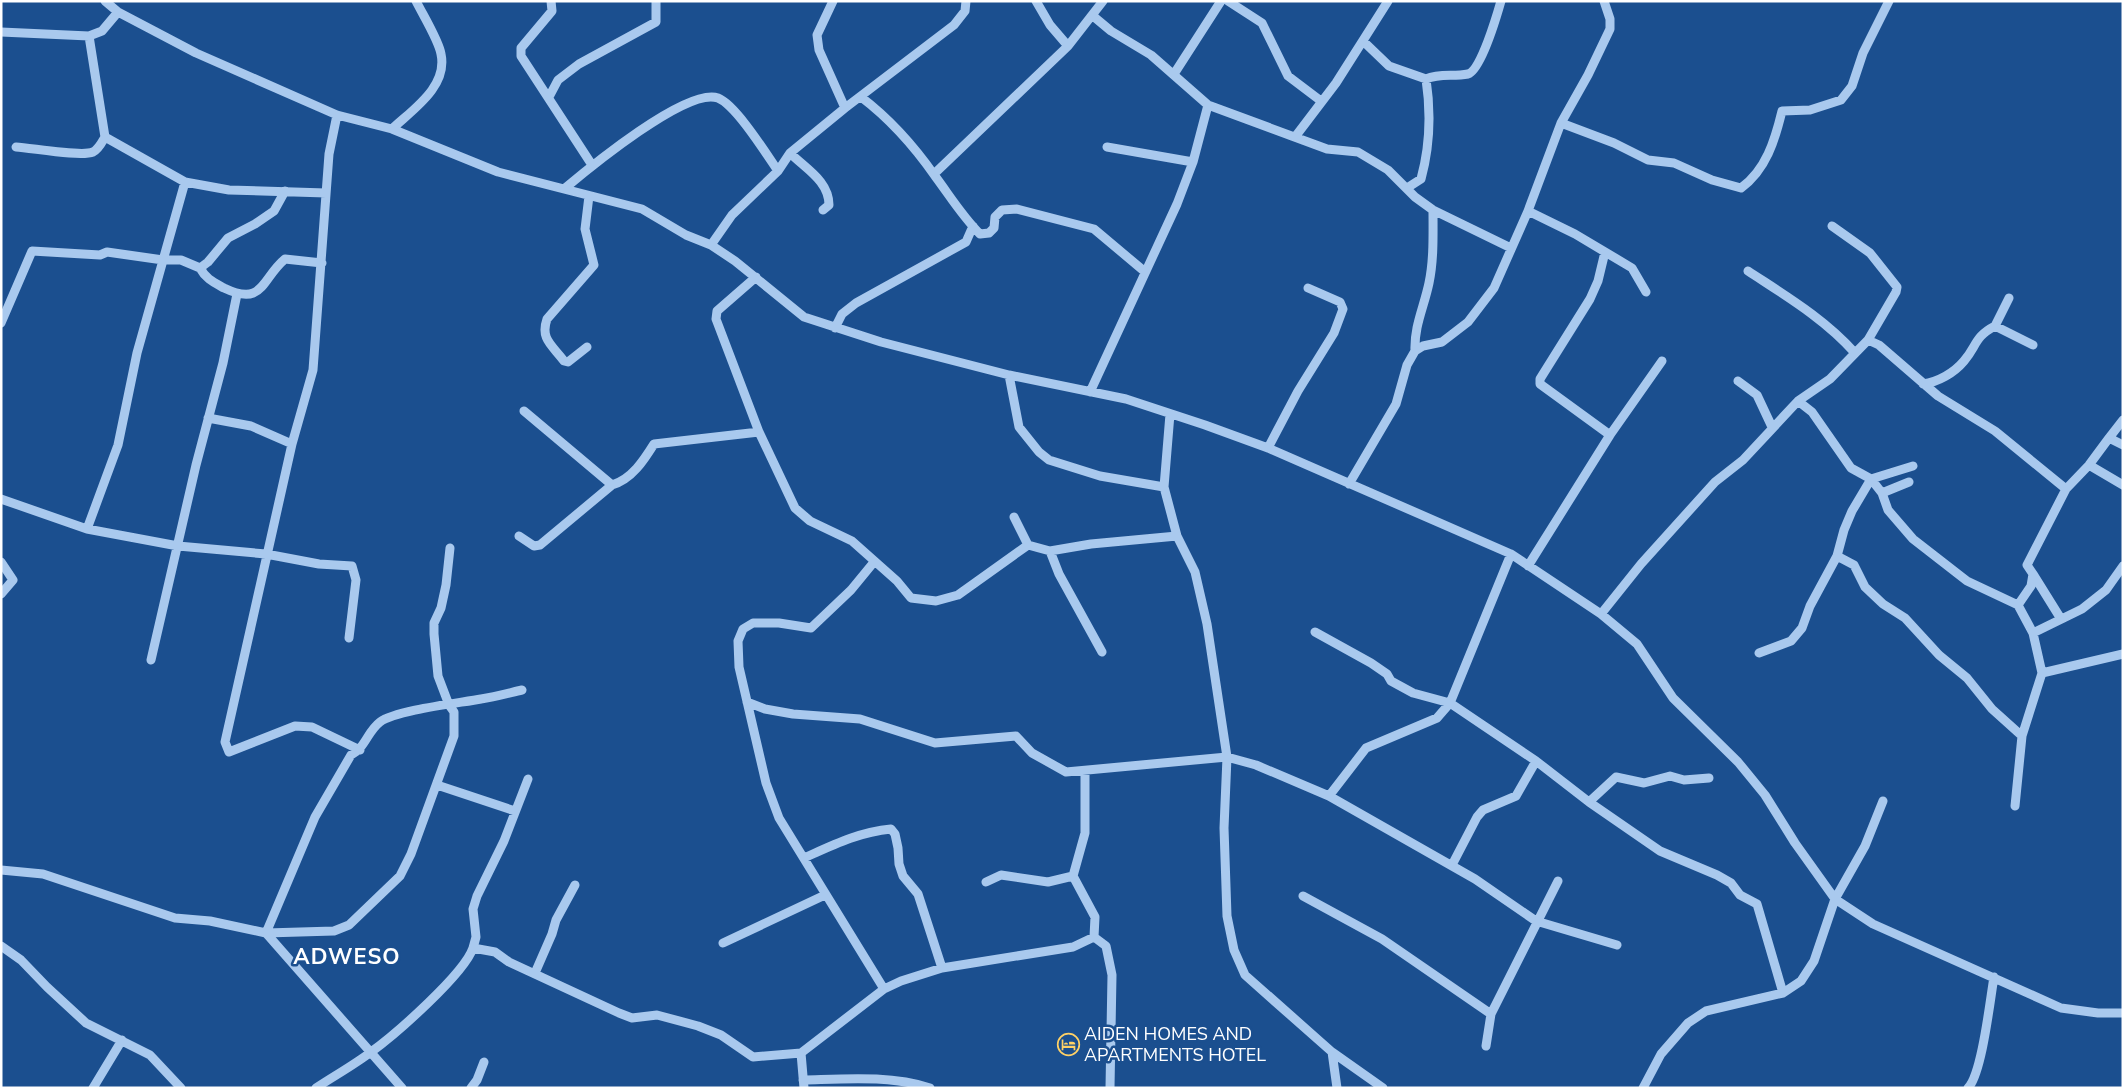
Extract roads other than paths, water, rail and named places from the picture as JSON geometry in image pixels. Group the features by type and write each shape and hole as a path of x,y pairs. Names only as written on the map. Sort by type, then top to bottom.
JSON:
{"street":[{"path":"105,1 118,12 204,56 337,115 392,129 498,172 642,210 686,235 710,245 756,277 804,317 882,342 1010,375 1126,399 1268,448 1512,554 1601,614 1637,644 1673,698 1744,769 1835,899 1873,924 2062,1008 2098,1013 2123,1013"},
{"path":"392,129 432,90 439,79 442,55 416,1"},
{"path":"551,1 552,11 521,48 521,56 592,165"},
{"path":"549,97 558,80 579,64 656,22 656,1"},
{"path":"833,1 817,35 819,50 845,108"},
{"path":"710,245 732,215 778,172 790,153 845,108 954,25 966,11 966,1"},
{"path":"1036,1 1050,25 1068,46"},
{"path":"934,174 1068,46 1103,1"},
{"path":"1174,74 1221,1"},
{"path":"1228,1 1262,22 1288,76 1321,101"},
{"path":"1295,137 1336,83 1388,1"},
{"path":"1363,41 1389,66 1426,79 1436,75 1466,74 1474,70 1489,37 1501,1"},
{"path":"1349,484 1396,404 1407,365 1415,351 1423,346 1442,342 1468,322 1494,288 1528,211 1561,123 1588,75 1610,29 1610,19 1604,1"},
{"path":"1561,123 1614,143 1648,160 1674,163 1712,180 1741,188 1752,180 1763,166 1782,111 1810,110 1841,100 1847,93 1852,86 1863,53 1889,1"},
{"path":"1,32 89,36 102,31 118,12"},
{"path":"1093,16 1111,32 1151,55 1208,105 1328,149 1358,152 1388,170 1433,210 1511,248"},
{"path":"16,147 82,153 93,152 101,146 105,137 89,36"},
{"path":"1407,188 1421,179 1426,160 1430,107 1426,79"},
{"path":"564,189 592,165 673,110 708,97 719,98 740,118 778,172"},
{"path":"861,97 887,117 980,234 989,233 994,228 995,217 1002,210 1017,208 1049,218 1078,223 1094,229 1144,271"},
{"path":"1090,392 1144,271 1163,236 1193,162 1208,105"},
{"path":"337,115 326,193 313,370 292,444 266,554 227,731 226,748 229,752 268,734 295,726 312,726 360,750"},
{"path":"105,137 185,182 229,190 326,193"},
{"path":"1107,147 1193,162"},
{"path":"790,153 825,186 829,194 829,204 823,210"},
{"path":"87,529 118,445 137,353 163,260 171,239 185,182"},
{"path":"200,268 208,262 228,238 255,224 274,211 285,191"},
{"path":"587,348 568,362 564,361 544,336 543,330 547,319 594,265 586,229 589,196"},
{"path":"1415,351 1414,334 1429,284 1432,262 1433,210"},
{"path":"1528,211 1575,234 1632,268 1646,292"},
{"path":"835,328 842,314 856,303 966,242 973,226"},
{"path":"1601,614 1642,564 1715,482 1743,460 1798,401 1830,379 1868,340 1897,287 1870,253 1832,226"},
{"path":"2,321 32,251 100,255 107,252 163,260 181,260 200,268 205,277 237,294 247,295 259,291 276,266 285,258 322,263"},
{"path":"1605,252 1598,281 1590,299 1540,379 1540,384 1610,435"},
{"path":"1748,271 1838,334 1855,354"},
{"path":"756,277 717,311 716,320 759,432 795,508 810,521 852,541 897,580 910,598 936,601 958,595 1028,545"},
{"path":"1268,448 1298,391 1334,333 1343,309 1340,302 1308,288"},
{"path":"151,660 208,418 223,363 237,294"},
{"path":"1923,384 1937,382 1964,361 1979,336 1995,326 2009,298"},
{"path":"1995,326 2033,345"},
{"path":"1868,340 1879,345 1923,384 1995,431 2066,489"},
{"path":"1528,566 1610,435 1662,361"},
{"path":"1010,375 1019,426 1038,452 1049,460 1100,476 1164,487"},
{"path":"1738,380 1757,395 1772,427"},
{"path":"1798,401 1812,412 1851,468 1871,479 1882,494 1888,510 1913,539 1967,581 2018,604 2033,634 2042,673 2022,736 2015,806"},
{"path":"524,410 612,485"},
{"path":"1170,414 1164,487 1177,536 1195,572 1203,607 1226,757 1224,828 1227,916 1234,950 1245,975 1332,1052 1383,1088"},
{"path":"208,418 250,426 292,444"},
{"path":"2061,619 2027,565 2066,489 2088,465 2123,420"},
{"path":"519,536 534,546 540,545 612,485 618,483 640,465 654,444 759,432"},
{"path":"2109,438 2123,445"},
{"path":"2088,465 2123,485"},
{"path":"1759,653 1791,641 1802,628 1814,598 1837,556 1849,518 1871,479 1913,466"},
{"path":"1882,494 1909,482"},
{"path":"1,499 87,529 178,546 266,554 319,564 352,566 356,580 348,638"},
{"path":"1014,517 1028,545 1050,551 1091,544 1177,536"},
{"path":"1,870 42,874 175,918 210,921 266,933 334,931 349,925 368,909 400,876 411,854 454,736 454,712 448,705 438,676 434,634 434,623 441,608 446,585 450,548"},
{"path":"1050,551 1059,574 1102,652"},
{"path":"1329,796 1366,748 1437,718 1450,703 1512,554"},
{"path":"1837,556 1854,565 1865,587 1883,604 1904,618 1940,655 1967,678 1992,709 2022,736"},
{"path":"1,562 14,580 1,594"},
{"path":"874,562 850,590 811,628 779,623 754,623 744,629 738,641 738,659 766,782 779,818 884,989"},
{"path":"2033,634 2082,609 2106,590 2123,566"},
{"path":"2018,604 2031,586 2033,574"},
{"path":"1315,632 1353,651 1387,674 1390,681 1413,692 1450,703 1536,761 1588,802 1660,850 1731,883 1740,895 1757,904 1784,992"},
{"path":"2042,673 2123,654"},
{"path":"266,933 315,817 350,755 360,750 372,730 381,721 392,716 522,690"},
{"path":"747,702 765,709 793,714 860,719 935,743 1016,736 1032,753 1060,771 1085,772 1226,757 1256,765 1329,796 1452,866 1536,921 1617,946"},
{"path":"1452,866 1477,817 1483,810 1516,796 1536,761"},
{"path":"1085,772 1085,833 1073,876 1095,916 1094,936"},
{"path":"1588,802 1616,777 1644,783 1670,776 1684,780 1709,778"},
{"path":"316,1088 372,1052 446,984 469,959 476,938 473,909 477,896 504,841 528,779"},
{"path":"437,785 515,811"},
{"path":"1643,1088 1660,1054 1688,1023 1706,1011 1784,992 1801,981 1814,961 1835,899 1865,846 1884,801"},
{"path":"804,858 849,838 891,829 895,834 899,864 903,876 918,894 942,968"},
{"path":"986,882 1001,875 1048,882 1073,876"},
{"path":"1486,1046 1490,1014 1558,881"},
{"path":"534,974 552,934 556,920 575,885"},
{"path":"723,943 825,895"},
{"path":"1303,896 1382,939 1490,1014"},
{"path":"266,933 372,1052 399,1087"},
{"path":"473,948 494,952 509,962 575,994 632,1018 657,1015 698,1026 721,1035 753,1057 801,1053 884,989 919,974 942,968 1073,947 1094,936"},
{"path":"1094,936 1106,946 1112,975 1110,1088"},
{"path":"1,946 21,960 46,988 86,1022 150,1055 181,1088"},
{"path":"1968,1088 1973,1083 1979,1061 1994,977"},
{"path":"92,1088 122,1040"},
{"path":"1332,1052 1337,1088"},
{"path":"801,1053 804,1084 869,1080 916,1083 930,1088"},
{"path":"470,1088 477,1080 484,1062"}],"place":[{"name":"AIDEN HOMES AND APARTMENTS HOTEL","path":"1068,1044"}],"district":[{"name":"ADWESO","path":"347,957"}]}
